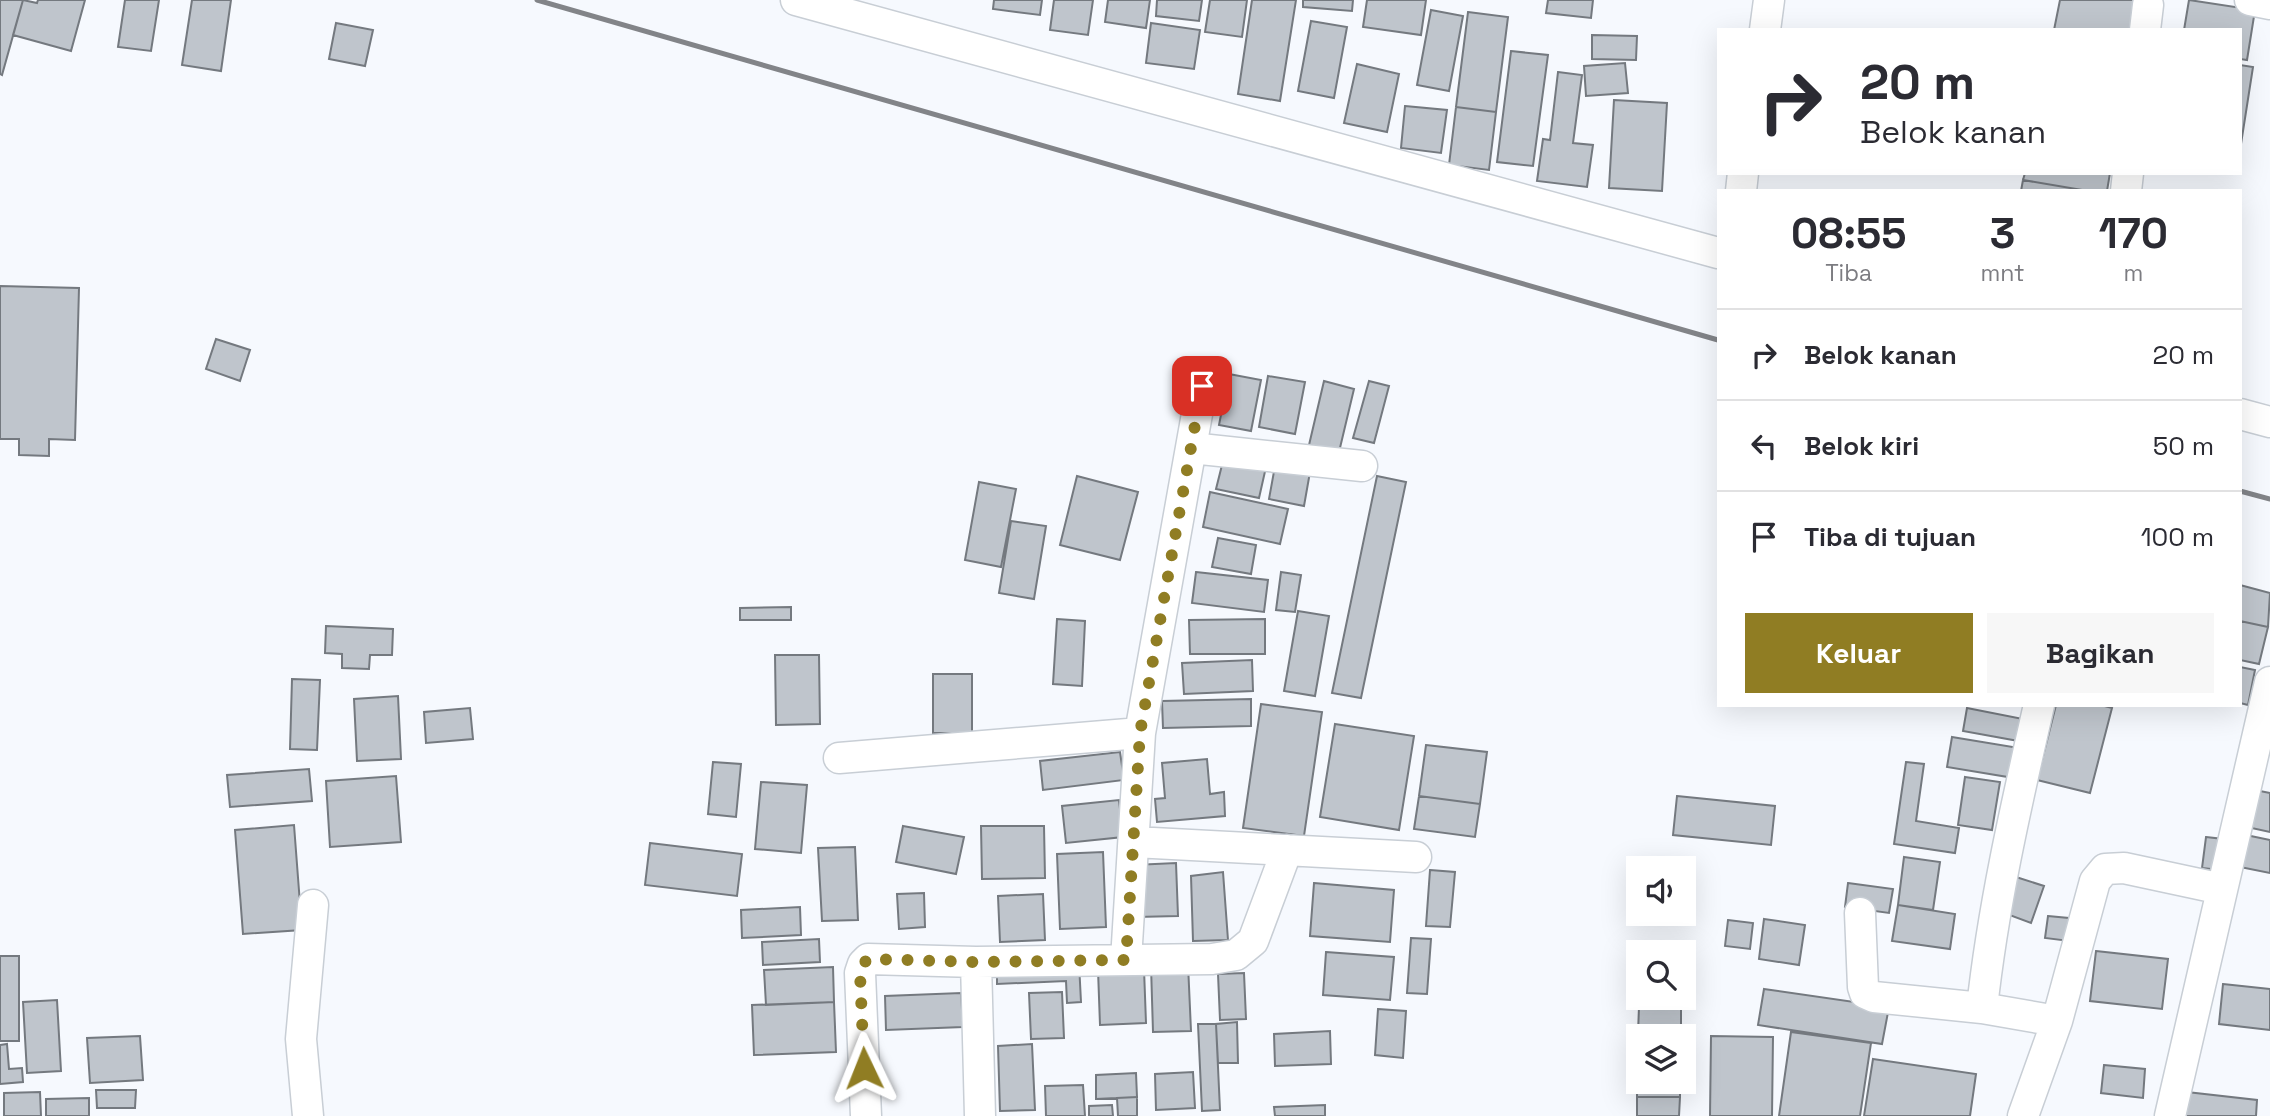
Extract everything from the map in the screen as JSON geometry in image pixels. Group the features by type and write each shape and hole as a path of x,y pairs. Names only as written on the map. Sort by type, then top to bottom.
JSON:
{"street":[{"path":"796,0 829,4 1717,253"},
{"path":"1765,28 1769,0"},
{"path":"2250,0 2270,4"},
{"path":"1126,960 1140,733 1202,386"},
{"path":"2242,415 2270,422"},
{"path":"1191,448 1362,466"},
{"path":"2170,1116 2270,682"},
{"path":"1982,1008 1987,960 2009,838 2039,707"},
{"path":"839,758 1140,733"},
{"path":"1134,842 1416,857"},
{"path":"866,1116 860,973 868,959 976,962 1212,959 1236,955 1253,941 1287,850"},
{"path":"2023,1116 2057,1021 2095,881 2105,869 2124,868 2222,889"},
{"path":"308,1116 301,1039 313,905"},
{"path":"1860,913 1865,993 1874,997 1982,1008 2057,1021"},
{"path":"976,962 980,1116"}],"building":[{"path":"0,0 23,0 2,75 0,74"},
{"path":"23,0 37,3 38,0 85,0 71,51 13,35"},
{"path":"125,0 159,0 151,51 118,47"},
{"path":"192,0 231,0 221,71 182,65"},
{"path":"994,0 1042,0 1040,15 993,9"},
{"path":"1054,0 1093,0 1088,35 1050,30"},
{"path":"1108,0 1150,0 1146,28 1105,22"},
{"path":"1157,0 1202,0 1199,21 1156,16"},
{"path":"1210,0 1247,0 1242,37 1205,32"},
{"path":"1252,0 1296,0 1280,101 1238,94"},
{"path":"1303,0 1353,0 1352,11 1303,7"},
{"path":"1367,0 1426,0 1421,35 1363,27"},
{"path":"1548,0 1593,0 1591,18 1546,13"},
{"path":"2060,0 2144,0 2139,28 2054,28"},
{"path":"2189,0 2255,10 2247,60 2242,59 2242,28 2184,28"},
{"path":"1431,10 1463,16 1449,91 1417,85"},
{"path":"1468,12 1508,17 1496,112 1456,107"},
{"path":"1311,21 1347,27 1334,98 1298,91"},
{"path":"336,23 373,30 365,66 329,59"},
{"path":"1151,23 1200,30 1194,69 1146,63"},
{"path":"1592,35 1637,36 1636,60 1592,59"},
{"path":"1511,51 1548,55 1533,166 1497,162"},
{"path":"1625,63 1628,93 1586,96 1584,66"},
{"path":"1357,64 1399,74 1387,132 1344,123"},
{"path":"2242,65 2253,67 2242,138"},
{"path":"1558,72 1582,75 1573,143 1593,145 1587,187 1537,181 1543,139 1550,140"},
{"path":"1614,100 1667,103 1662,191 1609,188"},
{"path":"1405,106 1447,110 1441,153 1401,148"},
{"path":"1456,107 1496,112 1489,170 1449,165"},
{"path":"2024,175 2110,175 2107,189 2076,189 2023,180"},
{"path":"2023,180 2076,189 2021,189"},
{"path":"0,286 79,288 75,440 49,439 49,456 19,455 19,439 0,439"},
{"path":"216,339 250,350 240,381 206,369"},
{"path":"1229,374 1261,380 1251,431 1219,425"},
{"path":"1268,376 1305,382 1295,434 1259,427"},
{"path":"1324,381 1354,389 1339,452 1309,445"},
{"path":"1369,381 1389,386 1374,443 1353,438"},
{"path":"1224,457 1266,467 1259,498 1216,489"},
{"path":"1275,466 1310,472 1304,506 1269,499"},
{"path":"1077,476 1138,492 1120,560 1060,545"},
{"path":"1377,476 1406,482 1361,698 1332,693"},
{"path":"979,482 1016,489 1001,567 965,560"},
{"path":"1210,492 1288,509 1280,544 1203,527"},
{"path":"1011,521 1046,526 1034,599 999,593"},
{"path":"1218,538 1256,545 1251,574 1212,567"},
{"path":"1196,572 1268,580 1264,612 1192,603"},
{"path":"1281,572 1301,575 1295,612 1276,610"},
{"path":"2242,586 2270,593 2268,627 2242,621"},
{"path":"791,607 791,620 740,620 740,608"},
{"path":"1298,611 1329,616 1315,696 1284,691"},
{"path":"1057,619 1085,621 1082,686 1053,684"},
{"path":"1265,619 1265,654 1190,654 1189,620"},
{"path":"2242,621 2268,627 2259,664 2242,660"},
{"path":"326,626 393,629 392,655 370,655 369,669 342,668 342,654 325,653"},
{"path":"775,655 819,655 820,724 776,725"},
{"path":"1252,660 1253,691 1184,694 1182,663"},
{"path":"2242,667 2255,670 2248,705 2242,704"},
{"path":"933,674 972,674 972,733 933,733"},
{"path":"292,679 320,680 317,750 290,749"},
{"path":"398,696 401,759 357,761 354,699"},
{"path":"1251,699 1251,726 1163,728 1162,701"},
{"path":"1261,704 1322,712 1304,836 1243,828"},
{"path":"2055,707 2112,708 2090,793 2037,780"},
{"path":"470,708 473,739 426,743 424,712"},
{"path":"1967,708 2028,720 2024,742 1963,731"},
{"path":"1335,724 1414,736 1399,830 1320,817"},
{"path":"1952,737 2025,749 2020,779 1947,767"},
{"path":"1426,745 1487,752 1480,804 1419,796"},
{"path":"1120,752 1124,780 1043,790 1040,761"},
{"path":"1207,759 1210,794 1224,792 1225,816 1157,822 1155,799 1165,798 1162,763"},
{"path":"713,762 741,764 736,817 708,814"},
{"path":"1906,762 1924,764 1916,821 1959,828 1955,853 1894,844"},
{"path":"309,769 312,801 230,807 227,775"},
{"path":"396,776 401,842 330,847 326,781"},
{"path":"1965,777 2000,782 1992,830 1958,825"},
{"path":"761,782 807,785 801,853 755,849"},
{"path":"2255,790 2270,793 2270,832 2247,827"},
{"path":"1419,796 1480,804 1475,837 1414,829"},
{"path":"1677,796 1775,806 1771,845 1673,835"},
{"path":"1119,800 1123,837 1066,843 1062,806"},
{"path":"294,825 302,930 243,934 235,830"},
{"path":"903,826 964,837 956,874 896,862"},
{"path":"981,826 1044,826 1045,878 982,879"},
{"path":"2246,835 2270,840 2270,873 2240,867"},
{"path":"2206,837 2223,839 2220,870 2202,868"},
{"path":"650,843 742,854 737,896 645,885"},
{"path":"855,847 858,920 822,921 818,848"},
{"path":"1103,852 1106,927 1060,929 1057,854"},
{"path":"1904,857 1940,862 1933,910 1898,905"},
{"path":"1176,863 1178,916 1136,917 1134,865"},
{"path":"1430,870 1455,872 1450,927 1426,926"},
{"path":"1223,872 1228,940 1193,941 1191,876"},
{"path":"2016,877 2044,886 2031,923 2004,913"},
{"path":"1314,883 1394,890 1390,942 1310,936"},
{"path":"1848,883 1893,889 1889,913 1845,907"},
{"path":"924,893 925,927 899,929 897,894"},
{"path":"1043,894 1045,940 1000,942 998,896"},
{"path":"1898,905 1955,914 1950,949 1892,941"},
{"path":"800,907 801,935 742,938 741,910"},
{"path":"2048,916 2079,919 2077,942 2045,938"},
{"path":"1764,919 1805,925 1799,965 1759,959"},
{"path":"1728,920 1753,923 1750,949 1725,946"},
{"path":"1411,938 1431,939 1427,994 1407,993"},
{"path":"819,939 820,962 763,965 762,942"},
{"path":"2096,951 2168,959 2162,1009 2090,1001"},
{"path":"1326,952 1394,957 1390,1000 1323,995"},
{"path":"0,956 19,956 19,1041 0,1041"},
{"path":"1079,963 1081,1002 1067,1003 1066,981 997,984 997,966"},
{"path":"1188,964 1191,1031 1153,1032 1151,966"},
{"path":"833,967 834,1002 766,1005 764,970"},
{"path":"1144,969 1146,1023 1100,1025 1098,970"},
{"path":"1244,973 1246,1019 1220,1020 1218,974"},
{"path":"2223,984 2270,989 2270,1030 2219,1024"},
{"path":"1764,989 1889,1007 1882,1044 1758,1025"},
{"path":"1062,992 1064,1038 1031,1039 1029,993"},
{"path":"961,993 963,1027 886,1030 885,996"},
{"path":"57,1000 61,1071 27,1073 23,1002"},
{"path":"834,1002 836,1052 754,1055 752,1005"},
{"path":"1378,1009 1406,1011 1403,1058 1375,1055"},
{"path":"1639,1010 1681,1010 1681,1024 1638,1024"},
{"path":"1237,1022 1238,1063 1218,1063 1216,1024"},
{"path":"1198,1024 1216,1024 1220,1110 1202,1111"},
{"path":"1330,1031 1331,1064 1275,1066 1274,1034"},
{"path":"1791,1032 1871,1043 1860,1116 1779,1116"},
{"path":"140,1036 143,1080 90,1083 87,1038"},
{"path":"1711,1036 1773,1037 1772,1116 1710,1116"},
{"path":"7,1044 9,1069 22,1068 23,1082 0,1084 0,1045"},
{"path":"1032,1044 1035,1110 1000,1111 998,1046"},
{"path":"1873,1059 1976,1074 1970,1116 1864,1116"},
{"path":"2104,1065 2145,1069 2143,1098 2101,1093"},
{"path":"1193,1072 1195,1108 1156,1110 1155,1074"},
{"path":"1136,1073 1137,1097 1096,1099 1096,1075"},
{"path":"1083,1085 1085,1116 1046,1116 1045,1086"},
{"path":"96,1090 136,1090 135,1108 97,1108"},
{"path":"2178,1091 2257,1100 2256,1116 2175,1116"},
{"path":"40,1092 41,1116 4,1116 4,1093"},
{"path":"1637,1094 1680,1094 1680,1097 1637,1097"},
{"path":"1137,1097 1137,1116 1118,1116 1117,1098"},
{"path":"1637,1097 1680,1097 1679,1116 1637,1116"},
{"path":"89,1098 89,1116 46,1116 46,1099"},
{"path":"1112,1105 1113,1116 1089,1116 1089,1106"},
{"path":"1325,1105 1325,1116 1275,1116 1274,1107"}],"railway":[{"path":"537,0 1717,340"},
{"path":"2242,492 2270,499"}],"route":[{"path":"864,1068 860,973 868,959 976,962 1126,960 1140,733 1202,386"}]}
